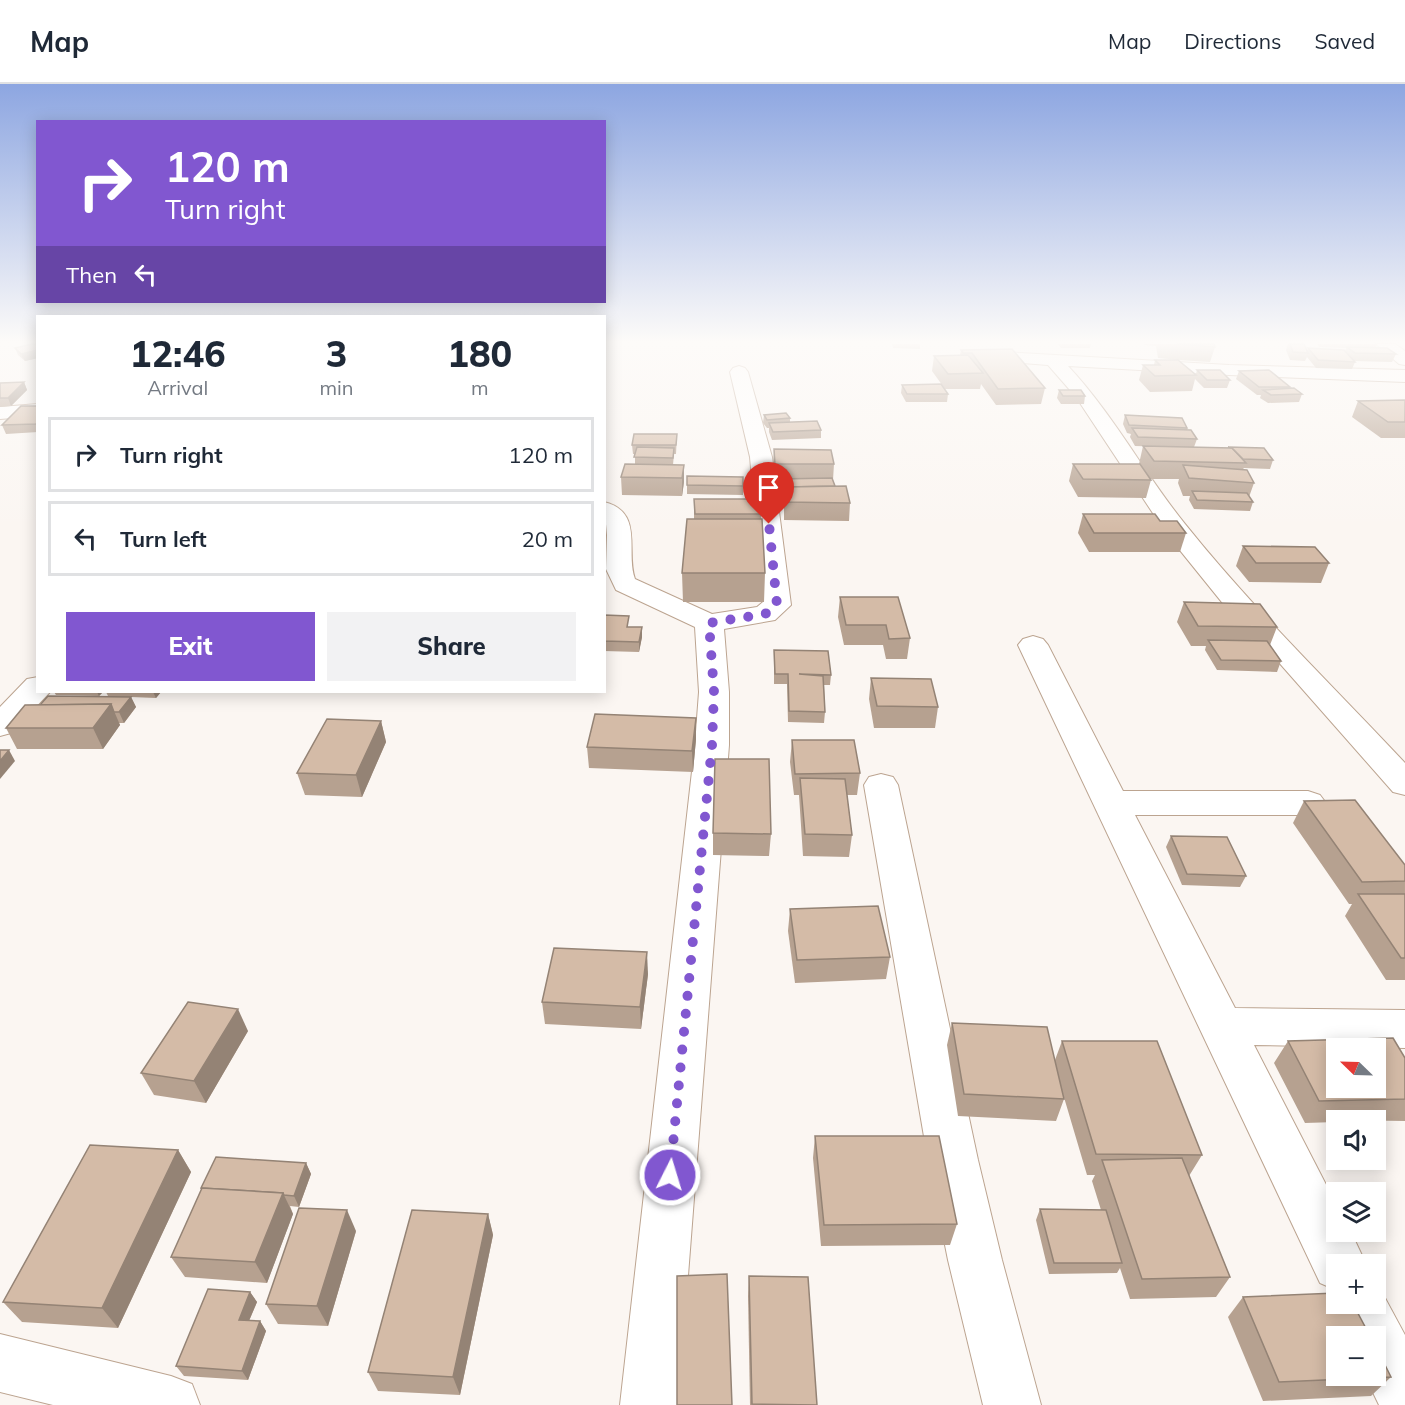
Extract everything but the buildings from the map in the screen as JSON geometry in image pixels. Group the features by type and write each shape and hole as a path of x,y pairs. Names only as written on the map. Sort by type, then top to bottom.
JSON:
{"street":[{"path":"606,511 615,519 619,532 620,578 625,584 709,623 765,614 777,605 761,457 748,406"},
{"path":"1092,406 1175,528 1243,610 1285,652 1405,784"},
{"path":"0,413 36,411"},
{"path":"649,1405 712,745 714,692 709,623"},
{"path":"1033,645 1334,1254"},
{"path":"0,726 36,688"},
{"path":"881,785 952,1160 1012,1405"},
{"path":"1112,803 1308,803"},
{"path":"1221,1026 1405,1029"},
{"path":"1386,1359 1405,1396"},
{"path":"0,1364 171,1405"}],"route":[{"path":"670,1175 712,745 714,692 709,623 765,614 777,605 769,524"}]}
